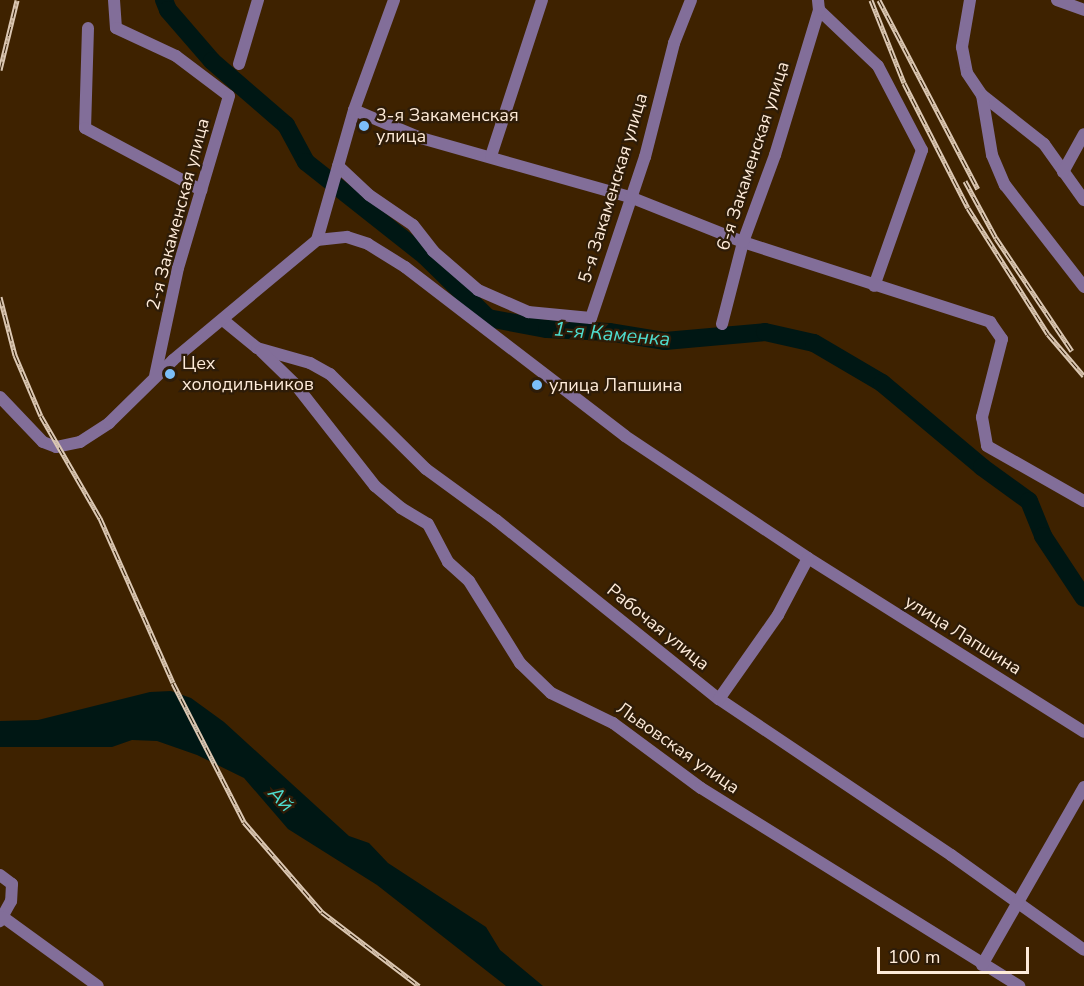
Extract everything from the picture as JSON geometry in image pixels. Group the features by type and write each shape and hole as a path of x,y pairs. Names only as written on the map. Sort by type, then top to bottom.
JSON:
{"street":[{"name":"2-я Закаменская улица","path":"114,0 116,28 176,56 203,73 229,96 177,268 155,376"},
{"path":"239,64 258,0"},
{"path":"0,397 33,434 56,447 94,435 155,376 317,240 328,194 354,110 394,0"},
{"path":"491,156 542,0"},
{"name":"5-я Закаменская улица","path":"338,166 369,195 413,225 433,250 478,290 528,312 591,318 645,157 674,43 691,0"},
{"path":"970,0 962,47 967,73 982,95 1030,129 1084,200"},
{"path":"1057,0 1084,10"},
{"path":"819,5 878,66 922,150 874,286"},
{"name":"6-я Закаменская улица","path":"722,324 743,242 776,155 819,5"},
{"path":"88,28 85,128 201,190"},
{"path":"982,95 992,155 1005,185 1084,287"},
{"path":"354,110 421,138 630,197 743,242 990,322 1002,339 981,417 987,446 1084,501"},
{"path":"1063,172 1084,134"},
{"name":"улица Лапшина","path":"317,240 347,237 368,244 405,267 625,436 808,558 1084,732"},
{"name":"Рабочая улица","path":"223,320 258,348 310,363 330,374 426,469 496,520 719,699 1019,903 1084,950"},
{"name":"Львовская улица","path":"258,348 295,384 375,486 401,508 428,524 448,562 469,581 520,663 551,693 614,723 700,789 1019,986"},
{"path":"719,699 778,615 808,558"},
{"path":"982,965 1084,787"},
{"path":"0,875 12,884 11,901 2,919 98,986"}],"water":[{"name":"Ай","path":"171,691 191,698 224,722 349,836 369,843 388,863 486,927 500,950 543,986 506,986 377,885 288,829 244,778 197,755 157,741 132,740 112,747 0,747 0,721 38,720 150,692"}],"waterway":[{"name":"1-я Каменка","path":"164,0 168,10 212,61 286,125 306,162 425,256 488,318 547,329 609,332 665,341 765,332 814,343 882,383 982,467 1029,501 1043,536 1084,598"}],"railway":[{"path":"0,70 17,0"},
{"path":"871,0 904,83 968,208 1048,334 1084,376"},
{"path":"879,0 978,189"},
{"path":"965,181 996,238 1072,351"},
{"path":"0,297 15,355 41,416 100,518 173,683 244,822 322,912 419,986"}],"place":[{"name":"3-я Закаменская улица","path":"364,126"},
{"name":"Цех холодильников","path":"170,374"},
{"name":"улица Лапшина","path":"537,385"}]}
